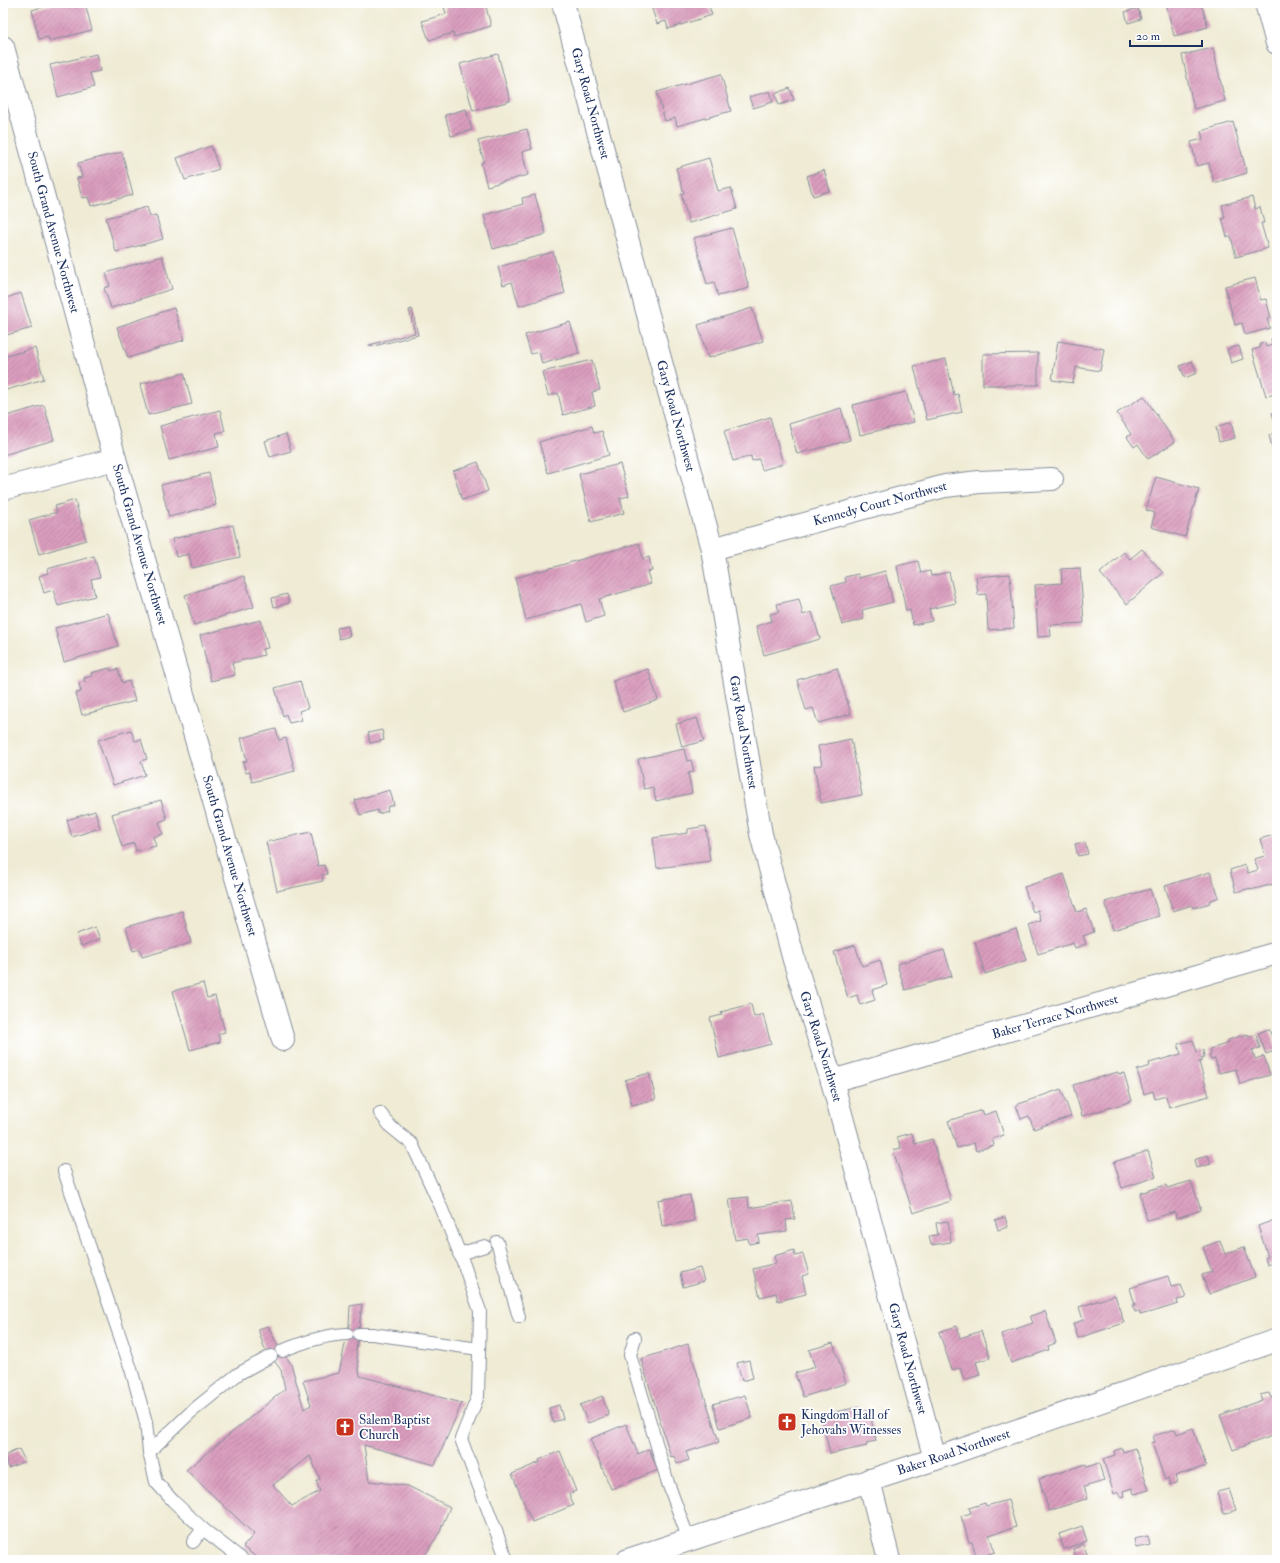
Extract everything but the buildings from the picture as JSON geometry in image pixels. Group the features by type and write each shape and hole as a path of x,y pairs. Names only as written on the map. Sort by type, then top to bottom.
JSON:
{"street":[{"name":"Gary Road Northwest","path":"563,3 712,549 761,834 794,960 832,1081 935,1459"},
{"path":"1266,3 1277,43"},
{"name":"South Grand Avenue Northwest","path":"3,47 115,459 283,1040"},
{"path":"3,489 115,459"},
{"name":"Kennedy Court Northwest","path":"712,549 945,486 979,482 1052,479"},
{"name":"Baker Terrace Northwest","path":"832,1081 1277,953"},
{"name":"Baker Road Northwest","path":"628,1560 935,1459 1277,1340"},
{"path":"869,1480 889,1560"}],"lane":[{"path":"380,1113 391,1127 412,1144 441,1207 480,1311 478,1396 461,1439 507,1560"},
{"path":"64,1171 131,1369 146,1422 149,1452 156,1482 173,1501 203,1529 243,1560"},
{"path":"459,1254 491,1244 519,1317"},
{"path":"282,1351 315,1339 336,1335 353,1334 372,1334 479,1349"},
{"path":"635,1338 630,1355 668,1483 689,1540"},
{"path":"149,1452 191,1412 238,1374 271,1356"},
{"path":"193,1542 203,1529"}],"place":[{"name":"Kingdom Hall of Jehovahs Witnesses","path":"787,1422"},
{"name":"Salem Baptist Church","path":"345,1427"}]}
